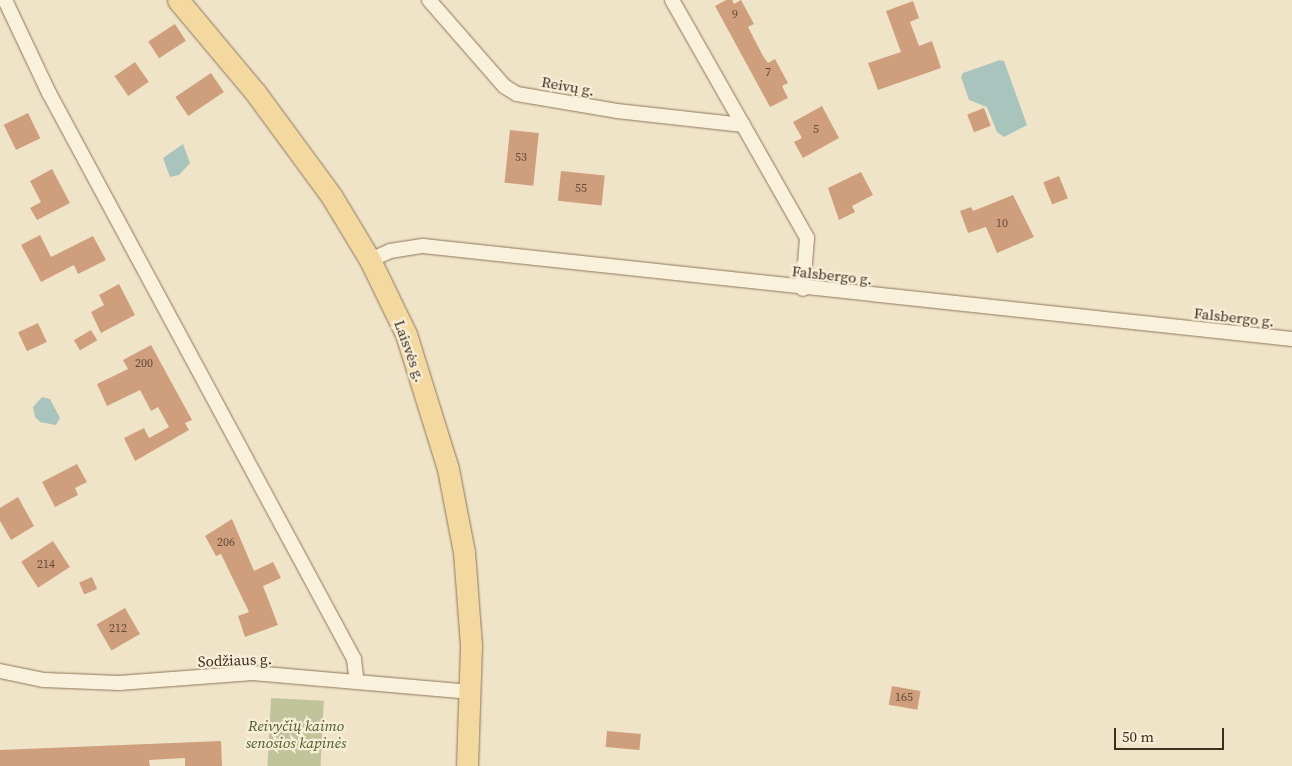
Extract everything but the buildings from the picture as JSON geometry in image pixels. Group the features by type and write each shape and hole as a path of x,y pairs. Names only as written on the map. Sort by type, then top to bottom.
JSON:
{"main road":[{"name":"Laisvės g.","path":"178,0 299,149 370,260 406,334 448,470 466,578 471,692 467,766"}],"street":[{"path":"5,0 48,93 354,659 357,682"},
{"name":"Reivų g.","path":"429,0 504,86 517,94 617,111 743,125"},
{"path":"672,0 807,238 803,289"},
{"name":"Falsbergo g.","path":"370,260 390,251 422,246 803,289 1292,339"},
{"name":"Sodžiaus g.","path":"0,671 44,680 106,683 253,673 471,692"}],"green space":[{"name":"Reivyčių kaimo senosios kapinės","path":"271,698 324,701 321,766 267,766"}],"water":[{"path":"1000,60 1004,61 1027,125 1004,137 997,132 987,107 969,100 961,77 963,73"},
{"path":"183,144 190,163 179,175 170,177 163,158"},
{"path":"42,397 50,399 60,418 56,425 40,422 35,417 33,407"}]}
